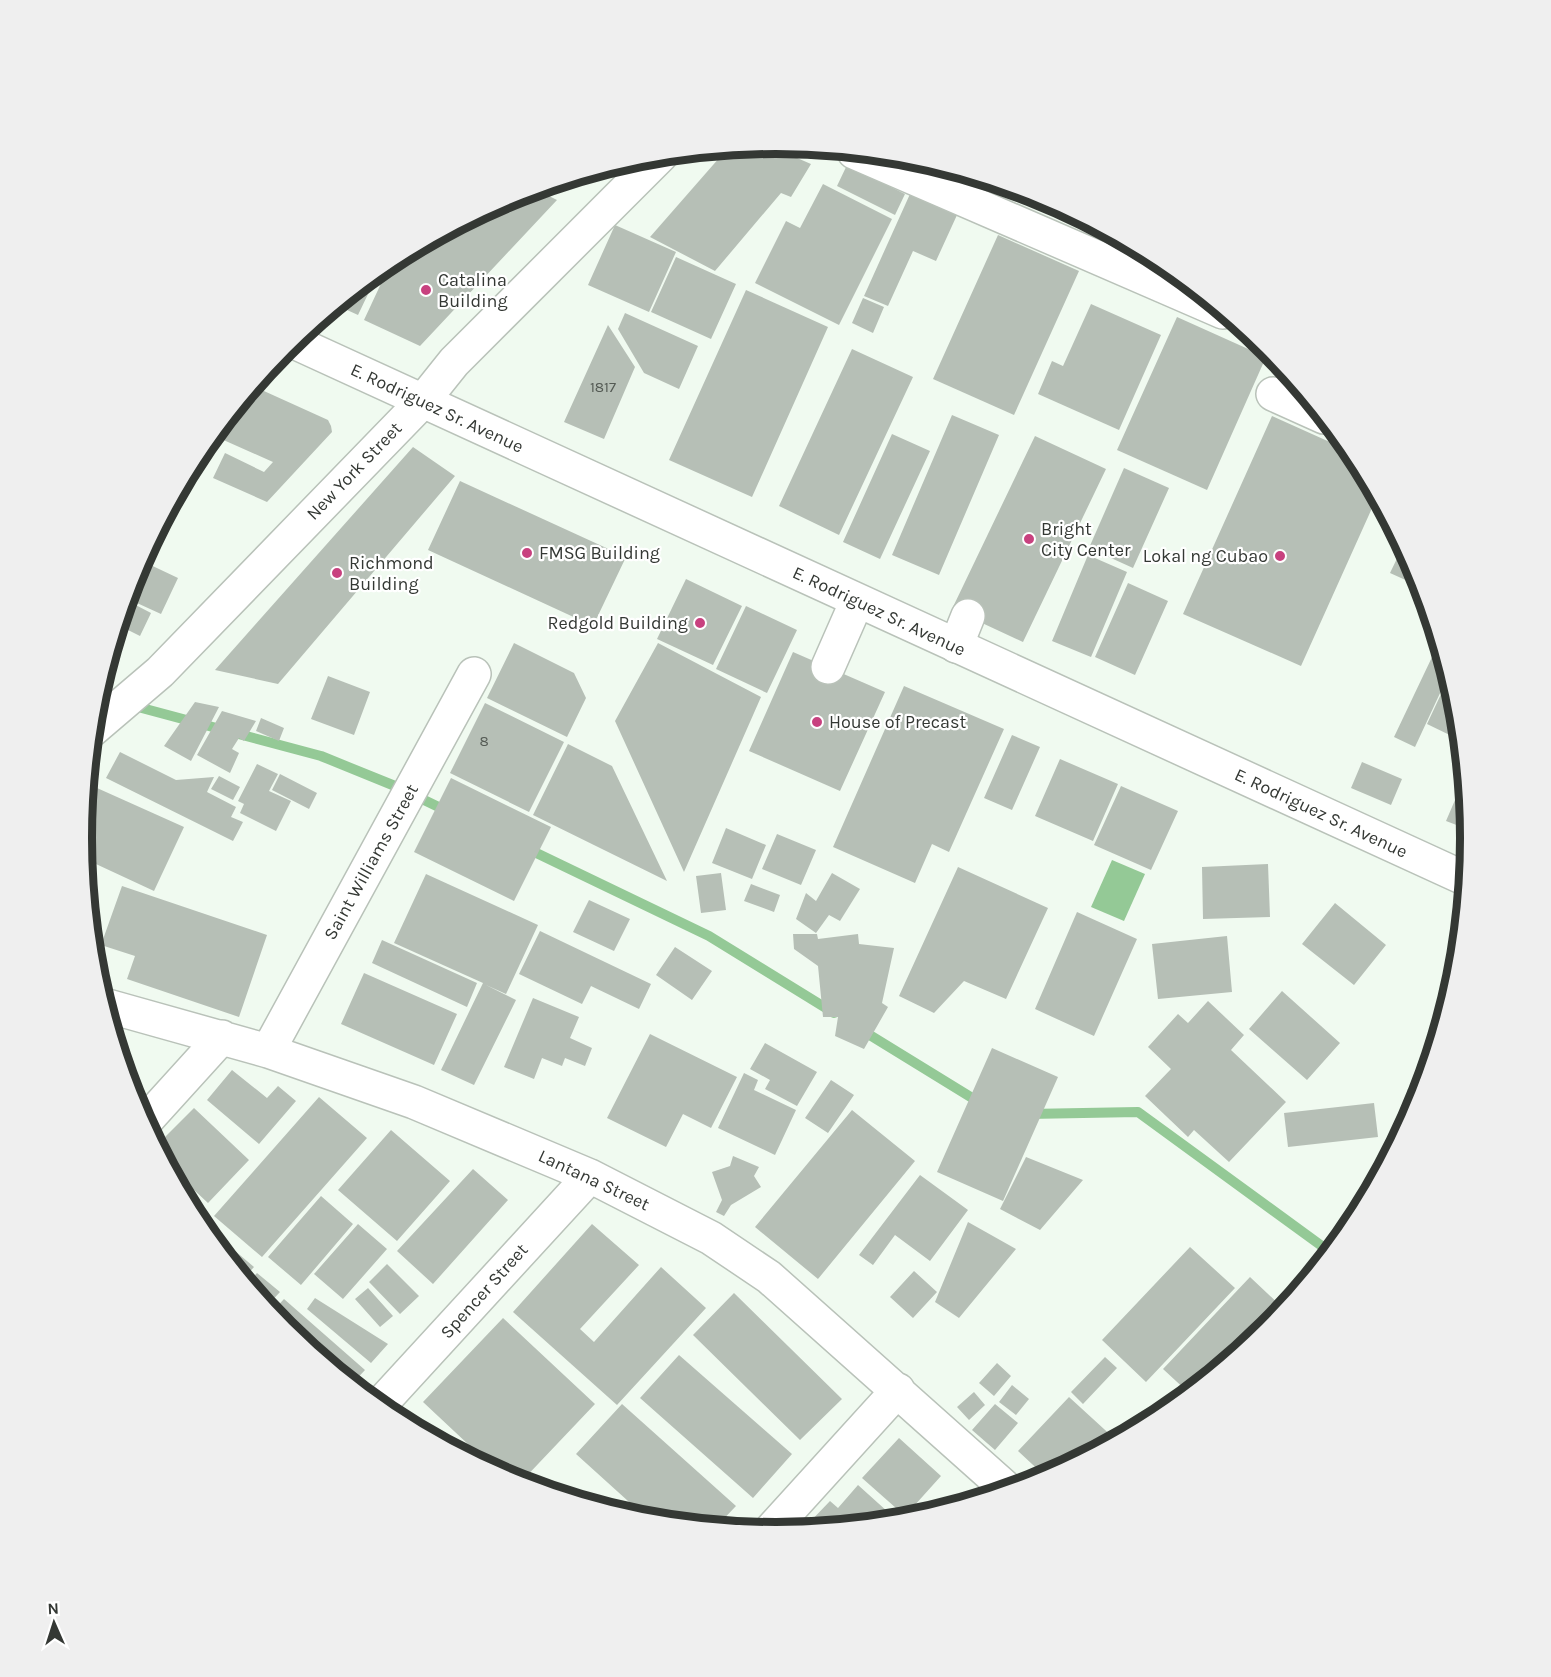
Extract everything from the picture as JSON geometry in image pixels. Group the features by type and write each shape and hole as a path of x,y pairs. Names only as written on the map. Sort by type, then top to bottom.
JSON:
{"street":[{"path":"878,162 1199,301"},
{"name":"New York Street","path":"102,721 160,672 422,402 454,362 649,167"},
{"name":"E. Rodriguez Sr. Avenue","path":"301,346 1458,875"},
{"path":"1273,394 1308,410"},
{"path":"828,667 857,601"},
{"path":"956,646 968,616"},
{"name":"Saint Williams Street","path":"268,1051 474,674"},
{"name":"Lantana Street","path":"113,1007 268,1051 414,1102 590,1176 711,1238 769,1277 1001,1484"},
{"path":"151,1115 222,1037"},
{"name":"Spencer Street","path":"385,1400 590,1176"},
{"path":"778,1522 898,1390"}],"shaded area":[{"path":"1112,860 1145,874 1124,921 1091,907"}],"building":[{"path":"789,155 811,164 791,197 781,193 715,271 650,237 720,157"},
{"path":"847,165 905,194 895,215 837,186"},
{"path":"823,184 892,219 839,325 755,283 786,221 800,228"},
{"path":"910,194 957,215 936,261 913,251 888,306 864,296"},
{"name":"Catalina Building","path":"546,195 557,200 420,346 364,320 383,278 395,270 473,225 514,207"},
{"path":"615,225 676,252 649,312 588,285"},
{"path":"998,235 1079,271 1014,415 933,379"},
{"path":"676,257 736,284 711,339 651,312"},
{"path":"371,287 358,315 344,309"},
{"path":"746,290 828,327 752,497 669,460"},
{"path":"863,298 884,307 873,333 852,323"},
{"path":"1091,304 1161,335 1119,430 1038,394 1052,361 1063,366"},
{"path":"625,313 698,346 679,389 644,373 618,329"},
{"path":"1177,317 1257,353 1264,361 1207,490 1117,450"},
{"path":"608,325 635,367 604,439 564,422"},
{"path":"852,349 913,377 839,535 779,506"},
{"path":"260,389 328,420 331,426 332,432 267,502 213,478 225,453 264,472 273,462 221,439"},
{"path":"952,415 999,435 939,575 892,555"},
{"name":"Lokal ng Cubao","path":"1272,416 1334,444 1373,506 1301,666 1183,614"},
{"path":"892,434 930,451 880,559 843,542"},
{"name":"Bright City Center","path":"1035,436 1106,469 1023,642 952,609"},
{"name":"Richmond Building","path":"413,447 455,476 278,684 215,670"},
{"path":"1124,468 1169,488 1133,568 1089,548"},
{"path":"197,473 189,494 185,492"},
{"name":"FMSG Building","path":"460,481 626,557 593,626 428,550"},
{"path":"1088,555 1127,572 1091,657 1052,641"},
{"path":"1398,556 1409,581 1390,573"},
{"path":"149,564 178,578 161,614 135,602"},
{"name":"Redgold Building","path":"686,579 742,606 713,665 657,639"},
{"path":"1128,583 1168,601 1135,675 1095,657"},
{"path":"134,604 151,613 140,636 125,629"},
{"path":"746,606 797,630 767,693 716,669"},
{"path":"514,643 574,673 586,698 567,737 487,698"},
{"path":"658,643 761,697 684,872 615,721"},
{"name":"House of Precast","path":"793,652 885,692 840,791 749,751"},
{"path":"1434,656 1442,688 1415,747 1394,737"},
{"path":"328,676 370,692 354,735 311,719"},
{"path":"904,686 1004,729 949,852 932,844 915,883 833,847"},
{"path":"1443,690 1452,736 1427,724"},
{"path":"195,702 219,707 191,761 164,746"},
{"path":"485,703 564,742 529,812 450,773"},
{"path":"222,711 256,721 244,741 239,738 232,749 239,753 230,773 197,755"},
{"path":"261,718 284,728 279,741 256,731"},
{"path":"1012,735 1040,747 1012,810 984,798"},
{"path":"568,744 612,766 667,881 533,815"},
{"path":"120,752 176,780 214,777 207,792 236,807 231,817 243,822 233,841 106,778"},
{"path":"1060,759 1118,784 1093,841 1035,816"},
{"path":"1362,762 1402,779 1391,805 1351,788"},
{"path":"257,764 278,774 269,791 291,801 276,831 240,813 244,804 238,801"},
{"path":"280,774 317,793 309,809 272,790"},
{"path":"219,776 240,787 233,800 211,789"},
{"path":"451,778 551,827 514,901 414,852"},
{"path":"1121,786 1178,811 1151,870 1094,845"},
{"path":"97,788 184,827 154,891 93,862 93,797"},
{"path":"1455,800 1458,801 1459,826 1446,821"},
{"path":"726,828 766,845 752,879 712,863"},
{"path":"777,834 816,850 801,885 762,869"},
{"path":"1268,864 1270,917 1203,919 1202,867"},
{"path":"958,867 1048,908 1006,999 964,981 934,1013 899,996"},
{"path":"721,873 726,910 701,913 696,876"},
{"path":"832,873 860,889 840,921 829,915 816,933 796,919 806,893 816,901"},
{"path":"426,874 538,925 506,994 486,985 516,1000 474,1085 441,1070 483,983 394,943"},
{"path":"751,884 780,895 774,912 744,901"},
{"path":"122,886 267,935 239,1017 127,979 135,956 101,945"},
{"path":"589,900 630,919 614,951 573,932"},
{"path":"1335,903 1386,945 1354,985 1302,944"},
{"path":"1077,912 1137,939 1094,1036 1035,1009"},
{"path":"540,931 651,984 639,1009 591,986 582,1004 519,974"},
{"path":"793,934 817,934 818,939 858,934 859,944 894,948 882,1003 888,1007 864,1049 835,1036 838,1017 823,1017 818,966 794,949"},
{"path":"1227,936 1232,992 1158,999 1152,944"},
{"path":"382,940 477,983 467,1007 372,963"},
{"path":"675,947 712,971 692,1000 656,975"},
{"path":"364,973 457,1014 434,1065 341,1024"},
{"path":"1282,991 1340,1043 1307,1080 1249,1029"},
{"path":"533,998 579,1017 570,1038 592,1048 585,1066 565,1058 562,1066 542,1058 534,1079 504,1067"},
{"path":"1208,1001 1244,1035 1231,1050 1286,1102 1229,1162 1194,1130 1188,1137 1145,1096 1171,1069 1148,1047 1178,1014 1188,1023"},
{"path":"650,1034 737,1077 711,1128 683,1114 666,1147 607,1118"},
{"path":"765,1043 817,1072 797,1106 765,1089 770,1080 750,1069"},
{"path":"992,1048 1058,1077 1003,1201 937,1172"},
{"path":"232,1070 267,1098 278,1086 296,1101 259,1144 207,1100"},
{"path":"744,1073 758,1080 754,1090 796,1110 775,1155 718,1128"},
{"path":"831,1080 854,1095 828,1133 805,1118"},
{"path":"319,1097 367,1138 262,1257 214,1216"},
{"path":"1374,1103 1378,1137 1288,1147 1284,1113"},
{"path":"194,1108 249,1160 208,1203 183,1179 162,1140"},
{"path":"852,1110 915,1161 818,1279 755,1227"},
{"path":"391,1130 450,1181 397,1241 338,1190"},
{"path":"733,1156 759,1167 754,1176 761,1187 731,1205 724,1216 716,1212 722,1200 712,1172 730,1166"},
{"path":"1026,1157 1083,1180 1040,1230 1000,1209"},
{"path":"473,1169 508,1200 433,1284 397,1251"},
{"path":"920,1175 968,1210 930,1261 895,1235 873,1265 859,1255"},
{"path":"321,1196 353,1224 301,1285 268,1257"},
{"path":"968,1222 1016,1249 959,1318 935,1302"},
{"path":"358,1224 387,1249 343,1299 314,1274"},
{"path":"592,1224 639,1265 580,1329 594,1342 661,1267 706,1308 617,1405 513,1312"},
{"path":"222,1240 254,1267 248,1273"},
{"path":"1190,1247 1235,1288 1146,1382 1102,1340"},
{"path":"387,1264 419,1296 400,1314 369,1282"},
{"path":"914,1271 937,1292 913,1318 890,1297"},
{"path":"257,1273 280,1292 272,1301 252,1278"},
{"path":"1250,1277 1277,1303 1226,1353 1183,1387 1163,1369"},
{"path":"368,1288 393,1316 380,1327 355,1299"},
{"path":"734,1293 842,1399 800,1440 693,1335"},
{"path":"315,1298 388,1344 371,1363 307,1309"},
{"path":"284,1299 365,1370 357,1379 325,1353 277,1306"},
{"path":"503,1318 595,1404 527,1475 479,1455 423,1402"},
{"path":"679,1355 792,1454 753,1498 640,1398"},
{"path":"1105,1357 1117,1368 1083,1404 1071,1392"},
{"path":"997,1363 1011,1376 994,1396 979,1383"},
{"path":"1012,1385 1029,1399 1016,1415 999,1402"},
{"path":"974,1392 985,1405 969,1420 957,1407"},
{"path":"1069,1397 1110,1435 1038,1470 1018,1451"},
{"path":"622,1404 736,1506 722,1520 686,1517 635,1507 576,1454"},
{"path":"995,1404 1018,1423 995,1450 972,1430"},
{"path":"422,1420 436,1432 433,1431 420,1423"},
{"path":"899,1438 941,1476 912,1508 899,1511 862,1478"},
{"path":"858,1485 889,1513 811,1521 830,1501 838,1508"}],"waterway":[{"path":"106,699 321,756 395,786 449,812"},
{"path":"526,848 709,936 834,1013"},
{"path":"860,1029 982,1104"},
{"path":"1028,1114 1138,1112 1324,1247"}],"place":[{"name":"Catalina Building","path":"426,290"},
{"name":"Bright City Center","path":"1029,539"},
{"name":"FMSG Building","path":"527,553"},
{"name":"Lokal ng Cubao","path":"1280,556"},
{"name":"Richmond Building","path":"337,573"},
{"name":"Redgold Building","path":"700,623"},
{"name":"House of Precast","path":"817,722"}]}
